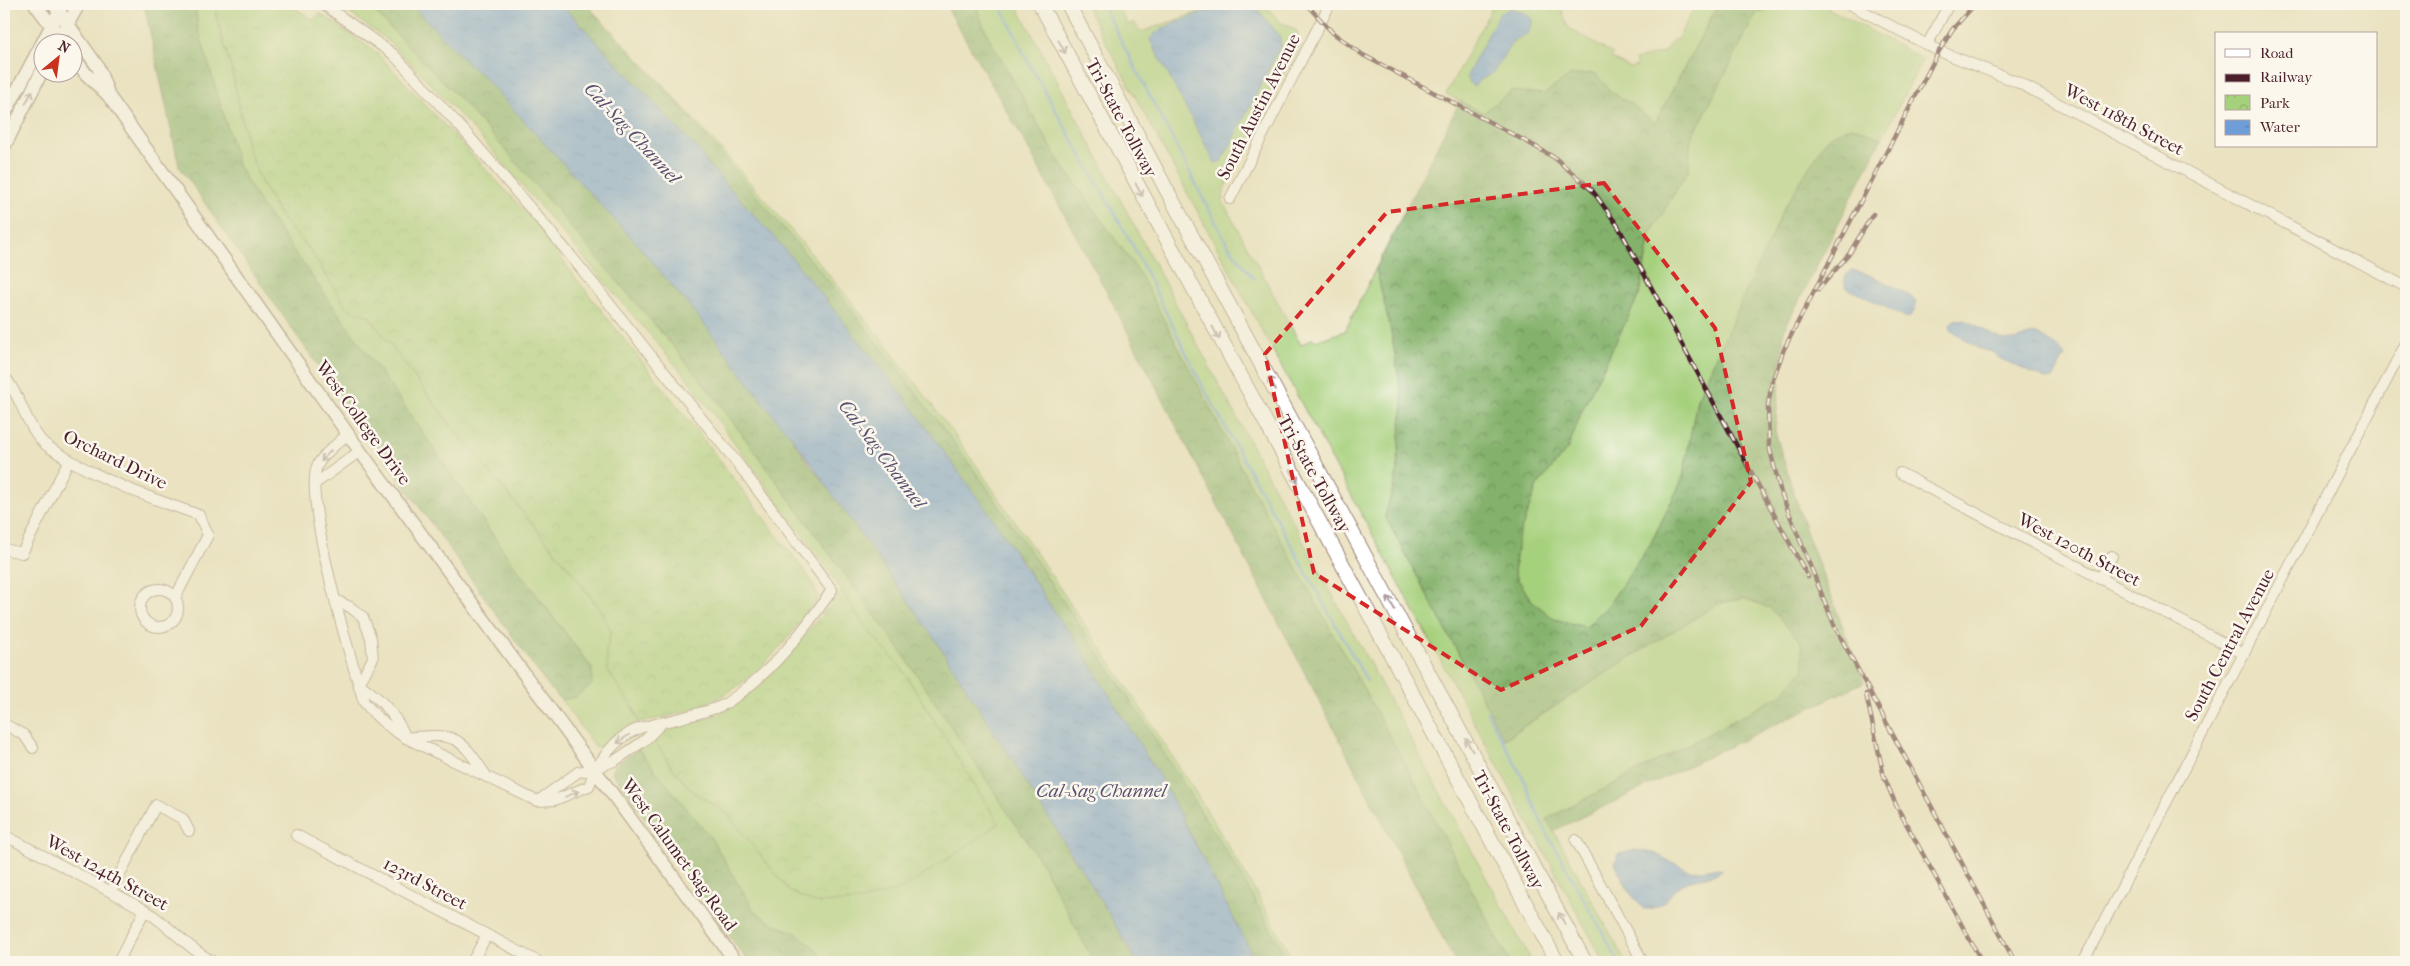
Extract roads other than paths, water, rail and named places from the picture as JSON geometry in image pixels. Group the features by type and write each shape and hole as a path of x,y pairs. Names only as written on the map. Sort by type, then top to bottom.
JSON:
{"highway":[{"name":"Tri-State Tollway","path":"1040,4 1557,962"},
{"name":"Tri-State Tollway","path":"1068,4 1585,962"}],"main road":[{"path":"35,4 54,32"},
{"path":"64,32 79,4"},
{"path":"4,115 59,6"},
{"name":"West College Drive","path":"59,6 98,67 108,95"},
{"name":"West College Drive","path":"82,69 108,95 360,451 594,769"},
{"path":"82,72 86,74"},
{"path":"4,147 37,82"},
{"name":"West Calumet Sag Road","path":"594,769 736,962"}],"street":[{"path":"323,4 393,54 467,134 571,256 738,464 832,590 804,630 763,676 723,705 661,724 645,740 616,760 594,769 578,772 537,801"},
{"name":"South Austin Avenue","path":"1230,199 1330,4"},
{"name":"West 118th Street","path":"1849,4 1927,45 2017,82 2406,288"},
{"path":"1927,45 1948,4"},
{"name":"South Central Avenue","path":"2084,962 2406,343"},
{"name":"Orchard Drive","path":"4,376 10,383 29,424 41,441 69,460 137,493 199,515 208,535 175,598"},
{"path":"348,434 318,464 315,474 315,496 324,554 364,702 386,726 406,738 537,801 555,800 589,786 594,769"},
{"path":"316,483 360,451"},
{"path":"4,549 22,553 69,460"},
{"name":"West 120th Street","path":"1900,474 2244,654"},
{"path":"2100,579 2112,556"},
{"path":"337,601 350,607 363,617 371,638 373,658 358,684"},
{"path":"358,684 384,704 400,725 406,738"},
{"path":"4,724 24,735 33,748"},
{"path":"406,738 432,735 452,737 470,751 487,778"},
{"path":"111,891 156,805 183,819 189,831"},
{"name":"West 124th Street","path":"4,835 145,910 164,922 190,948 214,962"},
{"name":"123rd Street","path":"296,835 540,962"},
{"path":"1576,840 1643,962"},
{"path":"118,962 145,910"},
{"path":"472,962 487,935"}],"water":[{"name":"Cal-Sag Channel","path":"411,4 561,4 702,154 705,161 782,246 902,394 991,516 1063,625 1071,633 1167,789 1256,962 1137,962 1099,897 935,639 789,433 782,427 701,320 635,242 481,74 469,65"},
{"path":"1232,4 1254,5 1279,35 1281,45 1222,161 1215,163 1150,40 1154,34 1174,23"},
{"path":"1511,8 1525,13 1533,20 1527,34 1513,41 1493,73 1480,80 1474,86 1469,83 1467,76 1499,14"},
{"path":"1851,270 1875,277 1896,287 1916,302 1915,310 1909,318 1905,317 1847,288 1845,278"},
{"path":"1954,320 1969,322 2005,340 2013,340 2033,334 2043,337 2065,355 2054,378 2045,379 1999,358 1992,352 1979,349 1951,330 1950,325"},
{"path":"1635,850 1654,853 1690,871 1723,869 1713,875 1683,884 1661,904 1650,909 1644,909 1630,893 1615,864 1618,854"}],"waterway":[{"path":"1000,4 1028,62 1132,244 1204,389 1367,681"},
{"path":"1102,4 1227,244 1254,279"},
{"path":"1487,712 1523,778 1543,826 1619,962"}],"railway":[{"path":"1306,4 1333,33 1363,55 1555,158 1592,190 1618,226 1808,577"},
{"path":"1975,4 1952,30 1939,51 1784,349 1772,382 1768,405 1769,446 1781,493 1835,627 2015,962"},
{"path":"1818,290 1849,254 1873,214"},
{"path":"1866,694 1884,777 1896,805 1982,962"}]}
